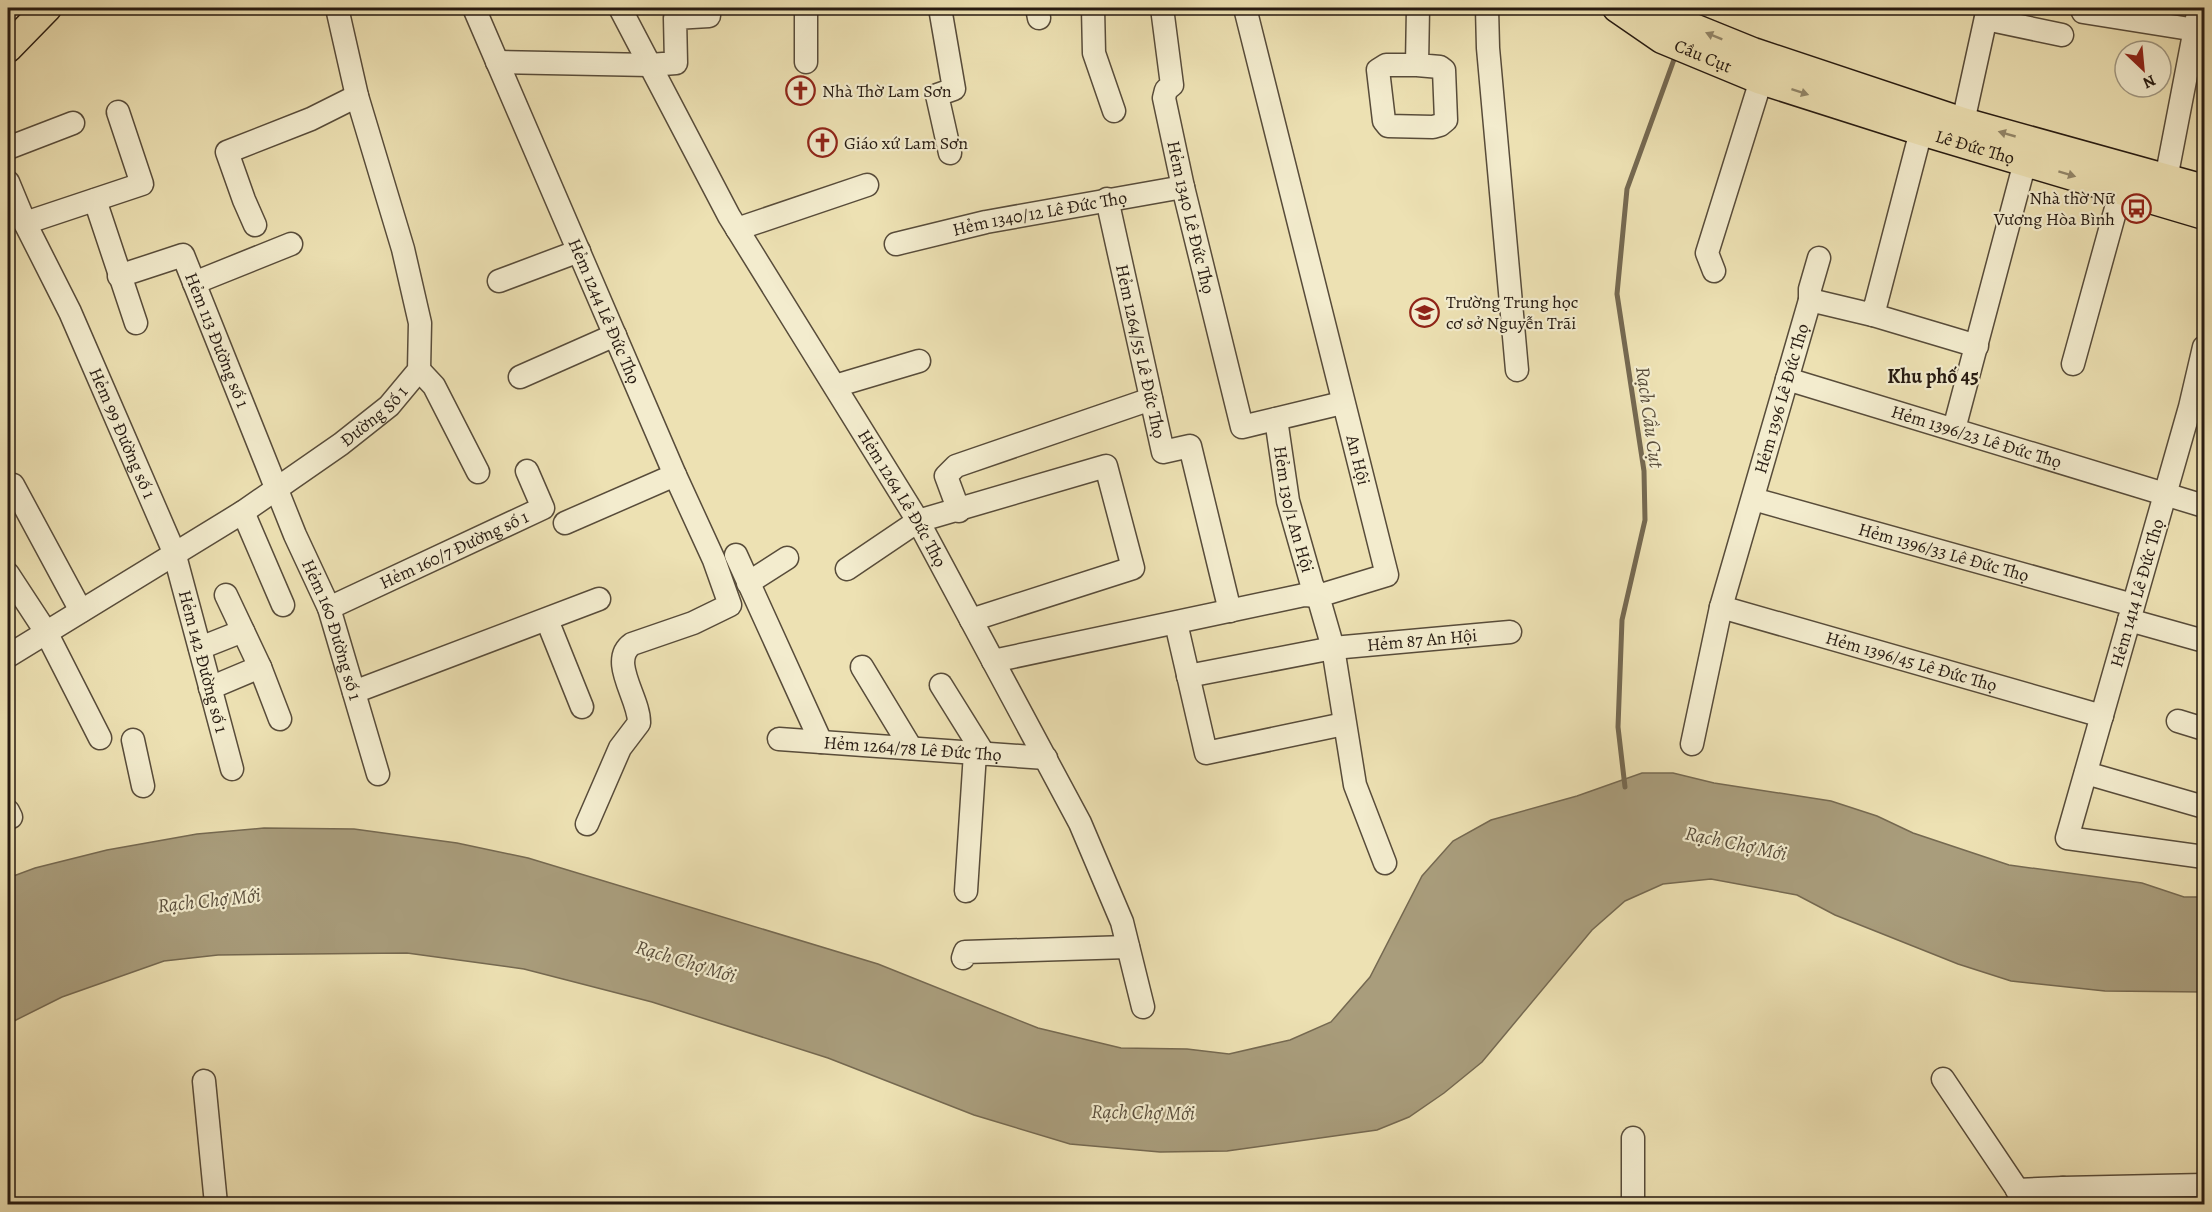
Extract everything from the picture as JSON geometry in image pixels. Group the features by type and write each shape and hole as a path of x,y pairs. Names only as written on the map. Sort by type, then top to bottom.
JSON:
{"main road":[{"path":"8,48 47,8"},
{"path":"1617,8 1653,17"},
{"name":"Cầu Cụt","path":"1653,17 1753,68"},
{"name":"Lê Đức Thọ","path":"1753,68 1964,122 2205,189"},
{"name":"Lê Đức Thọ","path":"1753,68 1921,130 2205,215"}],"street":[{"name":"Đường Số 1","path":"8,656 138,577 174,552 243,512 341,444 389,406 419,370 420,323 403,249 357,96 337,8"},
{"name":"Hẻm 1244 Lê Đức Thọ","path":"474,8 675,475 725,558"},
{"name":"Hẻm 1264 Lê Đức Thọ","path":"620,8 737,229 918,521 1046,758 1080,823 1122,922 1143,1007"},
{"path":"806,8 806,62"},
{"path":"940,8 954,89 937,95 950,153"},
{"path":"1093,8 1094,53 1114,111"},
{"name":"Hẻm 1340 Lê Đức Thọ","path":"1162,8 1172,85 1166,90 1164,98 1183,187 1242,427 1276,419"},
{"name":"An Hội","path":"1245,8 1342,403 1387,575 1318,596"},
{"path":"1417,65 1418,8"},
{"path":"1487,8 1488,48 1517,370"},
{"path":"2083,12 2198,19 2166,178"},
{"path":"1964,122 1987,13 2062,35"},
{"path":"497,62 650,65 676,63 675,18 709,16"},
{"path":"1714,271 1707,254 1753,68"},
{"path":"255,225 227,152 311,119 357,96"},
{"path":"25,223 142,184 118,112"},
{"path":"8,148 73,123"},
{"path":"1873,315 1921,130"},
{"path":"1954,429 2025,162"},
{"name":"Hẻm 99 Đường số 1","path":"8,182 25,223 70,312 174,552"},
{"path":"737,229 867,185"},
{"name":"Hẻm 1340/12 Lê Đức Thọ","path":"896,244 986,222 1183,187"},
{"path":"2073,364 2121,190"},
{"name":"Hẻm 1264/55 Lê Đức Thọ","path":"1107,199 1163,452 1190,446 1230,611"},
{"path":"95,200 136,323"},
{"path":"194,283 291,244"},
{"path":"500,281 579,251"},
{"name":"Hẻm 113 Đường số 1","path":"119,276 183,255 276,488"},
{"path":"1810,300 1810,289 1819,258"},
{"name":"Hẻm 1396 Lê Đức Thọ","path":"1692,744 1721,607 1810,300 1873,315 1977,346"},
{"path":"519,378 615,335"},
{"name":"Hẻm 1414 Lê Đức Thọ","path":"2205,347 2067,838 2205,857"},
{"path":"835,386 919,361"},
{"path":"419,370 434,386 478,472"},
{"name":"Hẻm 1396/23 Lê Đức Thọ","path":"1788,379 2205,506"},
{"path":"959,511 946,476 956,466 1151,399"},
{"path":"1276,419 1342,403"},
{"name":"Hẻm 130/1 An Hội","path":"1276,419 1288,501 1312,585 1318,596"},
{"path":"847,569 918,521 959,511 1106,466 1133,568 971,620"},
{"name":"Hẻm 160/7 Đường số 1","path":"329,608 543,508 527,471"},
{"path":"565,523 675,475"},
{"path":"8,489 13,485 81,611"},
{"name":"Hẻm 160 Đường số 1","path":"276,488 329,608 378,774"},
{"name":"Hẻm 1396/33 Lê Đức Thọ","path":"1753,498 2131,612 2205,641"},
{"path":"243,512 283,605"},
{"name":"Hẻm 142 Đường số 1","path":"174,552 232,769"},
{"path":"725,558 748,583 821,742"},
{"path":"587,824 620,748 639,723 636,705 622,665 624,651 632,644 693,623 730,605 725,558"},
{"path":"748,583 787,558"},
{"path":"8,574 46,632 100,738"},
{"path":"226,595 260,667 280,719"},
{"path":"993,661 1304,595 1318,596 1333,648 1355,785 1384,863"},
{"path":"354,692 599,599"},
{"name":"Hẻm 1396/45 Lê Đức Thọ","path":"1721,607 2102,716"},
{"path":"547,620 582,707"},
{"path":"1176,623 1206,753 1344,724"},
{"path":"200,648 243,631"},
{"name":"Hẻm 87 An Hội","path":"1333,648 1510,632"},
{"path":"1188,676 1333,648"},
{"path":"210,688 260,667"},
{"path":"862,667 911,748"},
{"path":"941,685 980,754 966,891"},
{"path":"2178,721 2205,729"},
{"name":"Hẻm 1264/78 Lê Đức Thọ","path":"779,739 1046,758"},
{"path":"133,740 143,786"},
{"path":"2086,773 2205,807"},
{"path":"963,958 965,952 1128,947"},
{"path":"1943,1079 2022,1197 2176,1194 2205,1185"},
{"path":"204,1081 216,1204"},
{"path":"1633,1138 1634,1204"}],"water":[{"name":"Rạch Chợ Mới","path":"1642,773 1673,773 1714,783 1831,801 1877,816 1913,833 2009,865 2142,883 2184,897 2204,897 2204,992 2105,991 2011,981 1958,964 1835,915 1797,895 1711,879 1663,884 1625,901 1592,930 1482,1062 1444,1093 1409,1117 1377,1130 1227,1151 1160,1152 1070,1144 974,1115 828,1058 652,1002 524,969 407,953 218,955 164,961 62,997 8,1024 8,878 35,868 107,850 197,834 264,828 354,829 457,843 528,858 878,964 1038,1028 1121,1048 1187,1049 1229,1054 1290,1040 1331,1022 1370,977 1422,876 1453,841 1491,820 1577,796"}],"waterway":[{"name":"Rạch Cầu Cụt","path":"1625,787 1618,727 1622,620 1645,520 1644,471 1617,294 1627,189 1676,54"}],"place":[{"name":"Nhà Thờ Lam Sơn","path":"801,91"},
{"name":"Giáo xứ Lam Sơn","path":"823,143"},
{"name":"Nhà thờ Nữ Vương Hòa Bình","path":"2136,208"},
{"name":"Trường Trung học cơ sở Nguyễn Trãi","path":"1425,312"}],"district":[{"name":"Khu phố 45","path":"1933,376"}]}
